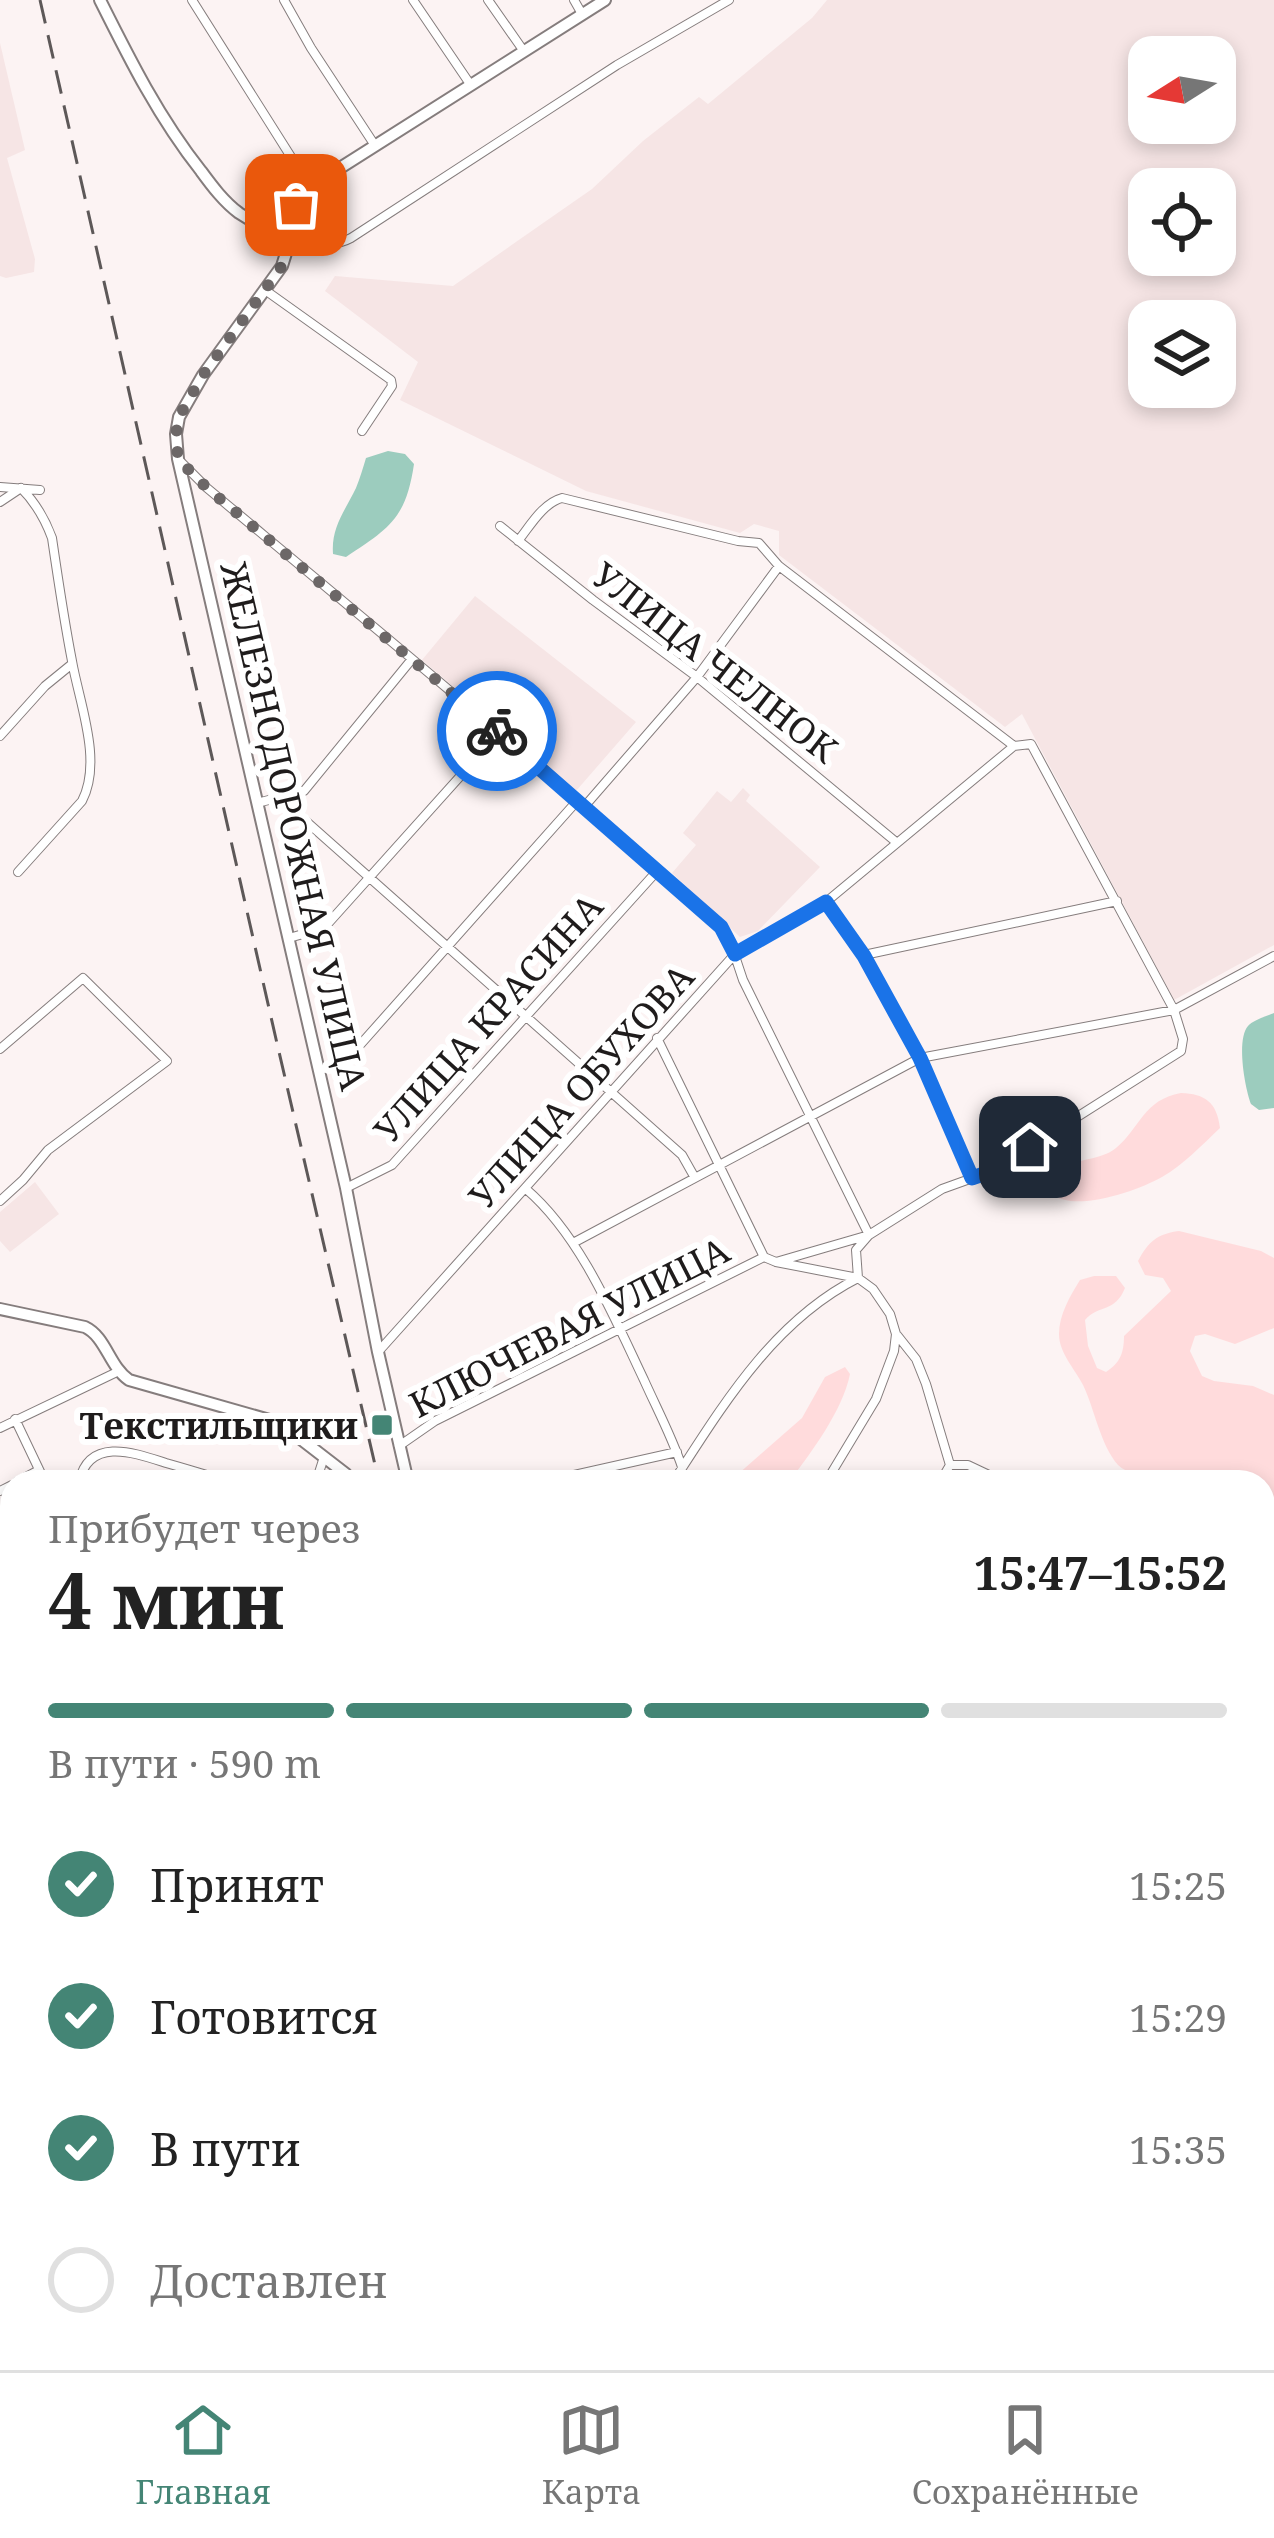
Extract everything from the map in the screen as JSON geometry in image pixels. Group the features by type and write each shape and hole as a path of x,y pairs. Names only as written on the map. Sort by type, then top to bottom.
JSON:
{"street":[{"path":"100,0 172,135 236,211 291,237 328,245 351,238 617,65 729,0"},
{"path":"193,0 310,187 605,0"},
{"path":"284,0 374,144"},
{"path":"413,0 470,84"},
{"path":"488,0 524,50"},
{"path":"574,0 582,14"},
{"name":"ЖЕЛЕЗНОДОРОЖНАЯ УЛИЦА","path":"310,187 296,205 282,266 203,375 179,417 176,434 405,1470"},
{"path":"265,290 392,380 362,430"},
{"path":"178,459 721,927 869,1235"},
{"path":"0,487 40,490"},
{"path":"0,502 20,488"},
{"path":"18,872 88,790 88,732 52,538 32,499 20,488"},
{"path":"518,541 548,505 562,498 759,543 779,566 1014,746 1031,744 1174,1010 1184,1039 1181,1051 992,1171 942,1189 869,1235 776,1262"},
{"name":"УЛИЦА ЧЕЛНОК","path":"500,526 698,677 896,842"},
{"path":"320,1070 343,1064 698,677 779,566"},
{"path":"257,802 304,791 412,659"},
{"path":"0,736 72,664"},
{"path":"289,938 324,928 499,734"},
{"name":"УЛИЦА ОБУХОВА","path":"378,1352 735,954 826,902 1014,746"},
{"path":"291,794 299,815 682,1155 695,1178"},
{"name":"УЛИЦА КРАСИНА","path":"346,1188 392,1165 658,870"},
{"path":"864,956 1117,901"},
{"path":"826,902 864,956 920,1058 972,1178"},
{"path":"573,1243 920,1058 1174,1010 1274,956"},
{"path":"0,1048 83,977 167,1061 48,1150 0,1201"},
{"path":"657,1038 764,1257 858,1278 873,1289 890,1314 896,1334 916,1359 926,1384 950,1465 947,1470"},
{"path":"526,1189 573,1243 620,1330 682,1468"},
{"path":"858,1278 856,1250 869,1235"},
{"name":"КЛЮЧЕВАЯ УЛИЦА","path":"399,1446 436,1421 764,1257"},
{"path":"682,1468 732,1391 778,1338 819,1302 858,1278"},
{"path":"0,1309 94,1331 117,1372 129,1380 280,1423 341,1470"},
{"path":"833,1470 876,1399 896,1334"},
{"path":"0,1428 117,1372"},
{"path":"15,1419 39,1470"},
{"path":"82,1470 100,1454 123,1450 190,1470"},
{"path":"597,1470 677,1452"},
{"path":"320,1470 324,1457"},
{"path":"950,1465 979,1470"}],"shaded area":[{"path":"827,0 1274,0 1274,945 1174,1000 1022,714 1005,727 779,555 779,531 754,524 740,533 586,491 400,400 418,362 325,291 335,276 453,286 592,189 699,97 708,104 812,18"},
{"path":"0,43 25,150 7,158 35,259 34,272 6,278 0,276"},
{"path":"388,451 405,454 414,464 401,510 385,529 346,557 333,554 336,527 366,458"},
{"path":"475,596 636,722 576,791 422,660"},
{"path":"743,788 750,795 746,801 820,867 758,931 740,937 672,873 696,845 683,833 717,791 731,802"},
{"path":"1274,1013 1274,1108 1259,1110 1251,1104 1246,1087 1244,1033 1250,1024"},
{"path":"1181,1093 1208,1101 1220,1128 1177,1167 1107,1198 1077,1201 1053,1195 1054,1181 1062,1170 1110,1152 1150,1108"},
{"path":"35,1182 59,1214 10,1252 0,1241 0,1212"},
{"path":"1179,1231 1274,1258 1274,1328 1235,1344 1205,1334 1195,1336 1190,1351 1202,1376 1274,1395 1274,1470 1126,1470 1112,1457 1102,1437 1083,1385 1062,1348 1061,1320 1080,1280 1116,1276 1125,1288 1121,1296 1085,1320 1097,1368 1106,1372 1115,1365 1124,1336 1171,1291 1163,1278 1145,1275 1138,1261 1165,1234"},
{"path":"845,1367 850,1374 841,1402 797,1470 743,1470 802,1418 825,1377"}],"railway":[{"path":"40,0 376,1470"}],"way so far":[{"path":"296,205 282,266 203,375 179,417 178,459 497,731"}],"place":[{"name":"Текстильщики","path":"382,1425"}],"route":[{"path":"497,731 721,927 735,954 826,902 864,956 920,1058 972,1178 1030,1147"}]}
